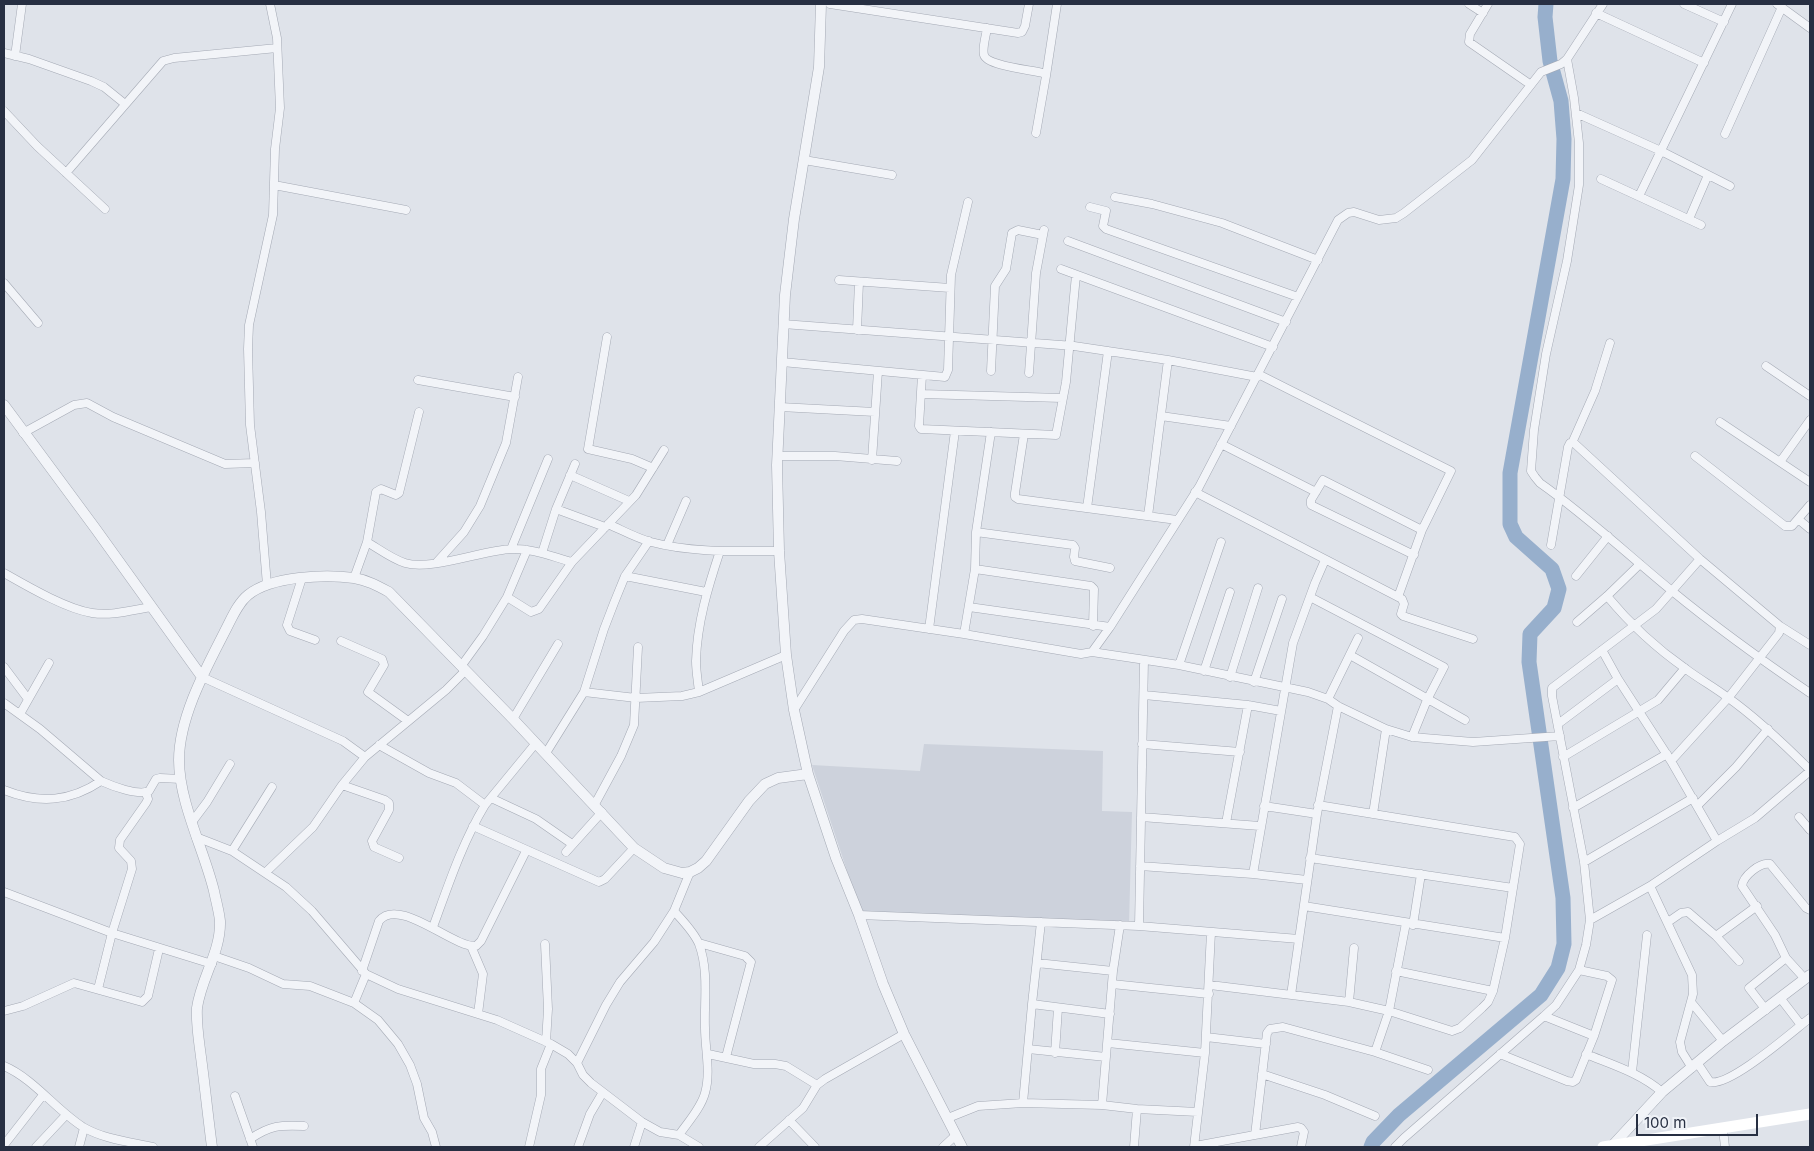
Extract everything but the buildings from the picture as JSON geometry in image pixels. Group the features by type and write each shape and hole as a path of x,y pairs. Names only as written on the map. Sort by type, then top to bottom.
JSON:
{"main road":[{"path":"1607,1146 1810,1117"}],"street":[{"path":"16,56 22,4"},
{"path":"267,585 261,512 250,425 248,349 250,325 273,215 275,149 280,108 277,48 270,4"},
{"path":"821,4 818,67 790,248 783,324 777,456 779,551 786,655 794,710 808,774 836,858 859,915 883,984 904,1034 962,1147"},
{"path":"830,4 1022,32 1029,4"},
{"path":"1036,133 1057,4"},
{"path":"1469,4 1483,12"},
{"path":"1488,4 1470,34 1469,42 1531,85"},
{"path":"1092,652 1110,627 1195,492 1338,220 1342,215 1354,212 1380,220 1396,218 1463,168 1481,150 1544,70 1564,62 1603,4"},
{"path":"1684,4 1724,22"},
{"path":"1639,196 1732,4"},
{"path":"1725,134 1779,6 1810,28"},
{"path":"1596,13 1704,63"},
{"path":"987,28 984,54 987,59 1002,65 1041,72 1046,76"},
{"path":"66,173 159,65 168,59 277,48"},
{"path":"4,53 91,81 104,87 125,104"},
{"path":"1564,62 1576,113 1579,143 1579,185 1567,261 1546,354 1531,462 1534,477 1560,496 1673,592 1758,659 1810,693"},
{"path":"4,111 105,209"},
{"path":"1576,113 1661,151 1730,186"},
{"path":"804,160 892,175"},
{"path":"1689,219 1708,174"},
{"path":"1601,179 1702,225"},
{"path":"274,185 406,210"},
{"path":"1115,197 1152,204 1222,223 1318,260"},
{"path":"782,362 942,377 946,375 951,276 968,202"},
{"path":"1090,207 1106,211 1103,226 1106,229 1298,297"},
{"path":"991,371 995,286 1006,269 1012,233 1018,230 1044,232 1036,273 1029,373"},
{"path":"1068,241 1286,322"},
{"path":"1061,269 1272,347"},
{"path":"922,375 920,428 1056,435 1066,382 1076,275"},
{"path":"839,280 950,288"},
{"path":"857,330 859,282"},
{"path":"4,283 38,323"},
{"path":"783,324 1069,346 1257,375 1450,470 1451,474 1422,530 1398,598"},
{"path":"607,337 588,448 632,459 653,468"},
{"path":"1551,545 1568,447 1572,443 1595,391 1610,343"},
{"path":"1087,508 1108,351"},
{"path":"1148,516 1168,360"},
{"path":"1766,366 1810,396"},
{"path":"872,460 878,371"},
{"path":"437,562 464,532 480,506 506,443 518,377"},
{"path":"418,380 514,397"},
{"path":"921,394 1062,398"},
{"path":"23,433 74,405 87,402 114,417 224,464 255,462"},
{"path":"4,405 202,677 343,741 365,757"},
{"path":"780,407 875,412"},
{"path":"354,578 367,542 377,490 381,489 396,495 400,493 419,412"},
{"path":"1160,416 1231,426"},
{"path":"1780,462 1810,420"},
{"path":"1720,422 1810,482"},
{"path":"929,629 955,431"},
{"path":"964,634 975,569 976,532 991,432"},
{"path":"1024,434 1015,497 1022,500 1177,520"},
{"path":"1572,443 1576,444 1700,559 1780,626 1810,645"},
{"path":"1221,444 1316,492"},
{"path":"506,597 531,612 536,611 572,562 636,495 664,450"},
{"path":"777,456 835,456 897,461"},
{"path":"1695,456 1785,526 1792,526 1810,505"},
{"path":"512,548 548,459"},
{"path":"542,554 556,509 575,464"},
{"path":"570,475 630,502"},
{"path":"1414,555 1312,505 1311,500 1323,480 1422,530"},
{"path":"1195,492 1404,601 1401,611 1403,616 1473,640"},
{"path":"667,546 686,501"},
{"path":"556,509 667,546 720,551 779,551"},
{"path":"1798,519 1810,529"},
{"path":"976,532 1073,546 1076,548 1075,561 1110,568"},
{"path":"1576,576 1608,536"},
{"path":"546,753 584,692 604,629 626,576 649,541"},
{"path":"367,542 405,563 437,562 512,548 528,550 572,562"},
{"path":"1179,665 1221,542"},
{"path":"265,873 313,827 342,785 365,757 446,690 464,668 506,597 528,550"},
{"path":"699,692 696,663 706,592 720,551"},
{"path":"1395,1147 1556,1005 1579,970 1590,920 1584,862 1563,757 1552,688 1656,609 1673,592 1700,559"},
{"path":"1253,874 1293,643 1325,560"},
{"path":"1577,622 1640,564"},
{"path":"975,569 1091,586 1094,591 1093,626"},
{"path":"4,573 33,590 74,608 91,613 111,614 151,607"},
{"path":"626,576 706,592"},
{"path":"302,578 287,625 290,631 315,640"},
{"path":"212,1147 197,1007 213,960 220,921 210,877 196,838 180,779 179,760 182,732 202,677 238,606 247,596 267,585 302,578 354,578 389,592 546,753 634,848 664,868 682,873 698,868 706,860 749,801 765,784 778,778 808,774"},
{"path":"1230,677 1258,588"},
{"path":"1204,671 1230,592"},
{"path":"1607,596 1634,626 1685,668 1728,697 1768,729 1809,769"},
{"path":"1310,597 1443,665 1444,670 1427,700 1412,737"},
{"path":"1254,682 1282,599"},
{"path":"969,607 1110,627"},
{"path":"794,710 844,630 854,620 862,619 1080,654 1092,652 1179,665 1285,687 1328,699 1338,706 1386,729 1412,737 1472,742 1560,736"},
{"path":"1573,808 1669,757 1728,697 1779,633 1780,626"},
{"path":"1328,699 1358,638"},
{"path":"341,641 382,659 384,665 368,692 408,721"},
{"path":"513,719 558,644"},
{"path":"566,852 598,808 634,725 638,647"},
{"path":"1602,650 1618,679 1669,757 1717,841"},
{"path":"584,692 636,698 682,696 699,692 786,655"},
{"path":"1350,655 1465,720"},
{"path":"1139,926 1144,660"},
{"path":"20,714 49,663"},
{"path":"4,667 28,699"},
{"path":"1563,757 1662,696 1685,668"},
{"path":"1558,724 1618,679"},
{"path":"1144,695 1248,705 1281,711"},
{"path":"4,704 40,729 102,782 146,793"},
{"path":"1226,823 1248,705"},
{"path":"1291,994 1318,805 1338,706"},
{"path":"1373,814 1386,729"},
{"path":"1697,806 1736,767 1768,729"},
{"path":"433,928 473,826 484,805 536,743"},
{"path":"1142,744 1240,752"},
{"path":"379,745 429,773 456,783 484,805"},
{"path":"1590,920 1650,886 1755,818 1809,769 1810,758"},
{"path":"192,822 207,802 230,764"},
{"path":"146,793 156,779 180,779"},
{"path":"4,790 30,798 47,800 71,797 87,791 102,782"},
{"path":"342,785 389,803 389,810 372,841 374,847 399,858"},
{"path":"232,851 272,787"},
{"path":"98,989 132,864 119,848 120,840 146,803 148,799 146,793"},
{"path":"491,798 536,819 572,844"},
{"path":"1584,862 1693,798"},
{"path":"1210,984 1349,1002 1389,1011 1455,1031 1488,1002 1493,991 1505,938 1520,844 1515,837 1318,805"},
{"path":"1264,806 1317,814"},
{"path":"1141,817 1260,826"},
{"path":"1799,817 1810,830"},
{"path":"473,826 599,882 608,877 634,848"},
{"path":"196,838 232,851 301,900 364,972 398,989 497,1020 548,1043 568,1054 577,1062 587,1079 642,1122 660,1132 679,1135 699,1147"},
{"path":"354,1003 379,921 382,918 393,915 404,917 433,928 462,944 476,946 481,942 526,851"},
{"path":"1310,858 1512,888"},
{"path":"1607,1146 1662,1092 1723,1042 1808,977 1786,958 1775,935 1742,886 1744,878 1768,863 1806,908 1810,910"},
{"path":"1140,866 1307,880"},
{"path":"577,1062 620,982 650,948 674,911 690,872"},
{"path":"1375,1052 1389,1011 1396,971 1410,924 1421,874"},
{"path":"1650,886 1692,975 1694,990 1680,1042 1682,1052 1710,1082 1720,1083 1764,1056 1810,1018"},
{"path":"4,892 160,949 249,968 283,984 310,986 354,1003 378,1020 398,1044 410,1065 417,1084 424,1118 432,1132 436,1147"},
{"path":"1304,906 1505,938"},
{"path":"1716,936 1757,906"},
{"path":"674,911 699,944 706,978 705,1030 708,1054 705,1094 702,1103 679,1135"},
{"path":"1668,922 1684,911 1688,912 1716,936 1739,961"},
{"path":"859,915 1139,926 1299,939"},
{"path":"1023,1103 1041,922"},
{"path":"1102,1105 1113,972 1120,925"},
{"path":"1212,932 1205,1053 1194,1147 1301,1128 1304,1132 1301,1147"},
{"path":"1632,1072 1648,935"},
{"path":"529,1147 541,1095 541,1069 548,1043 545,944"},
{"path":"699,944 745,956 751,962 726,1057"},
{"path":"471,946 483,974 478,1014"},
{"path":"1349,1002 1354,948"},
{"path":"4,1011 23,1006 68,984 79,983 138,1002 145,1000 148,996 160,949"},
{"path":"1766,1010 1749,988 1786,958"},
{"path":"1037,964 1113,972"},
{"path":"1500,1054 1570,1082 1576,1080 1594,1036 1612,980 1608,976 1579,970"},
{"path":"1396,971 1493,991"},
{"path":"1112,984 1209,994"},
{"path":"1780,999 1802,1025"},
{"path":"1691,1002 1723,1042"},
{"path":"1032,1004 1110,1014"},
{"path":"1055,1053 1058,1008"},
{"path":"1544,1016 1594,1036"},
{"path":"1255,1135 1268,1031 1275,1027 1283,1027 1375,1052 1428,1070"},
{"path":"759,1147 803,1108 817,1085 904,1034"},
{"path":"1206,1037 1266,1044"},
{"path":"1108,1043 1205,1053"},
{"path":"1028,1049 1106,1057"},
{"path":"708,1054 754,1064 786,1066 817,1085"},
{"path":"1586,1054 1632,1072 1662,1092"},
{"path":"4,1066 23,1077 66,1115 84,1128 99,1134 153,1147"},
{"path":"1262,1074 1325,1094 1375,1116"},
{"path":"578,1147 590,1114 602,1092"},
{"path":"4,1145 43,1095"},
{"path":"235,1096 252,1143 263,1130 276,1126 304,1126"},
{"path":"948,1118 978,1106 1023,1103 1102,1105 1198,1112"},
{"path":"1134,1147 1137,1109"},
{"path":"36,1147 66,1115"},
{"path":"789,1120 815,1147"},
{"path":"634,1147 642,1122"},
{"path":"79,1147 84,1128"},
{"path":"1723,1129 1725,1147"},
{"path":"943,1147 956,1135"}],"shaded area":[{"path":"924,744 1103,751 1102,811 1132,812 1129,924 861,913 812,765 920,771"}],"waterway":[{"path":"1371,1147 1373,1142 1399,1115 1541,995 1558,968 1564,944 1563,898 1529,662 1530,634 1554,608 1559,589 1552,569 1516,537 1510,524 1510,473 1563,179 1564,139 1561,101 1550,61 1545,17 1546,4"}]}
